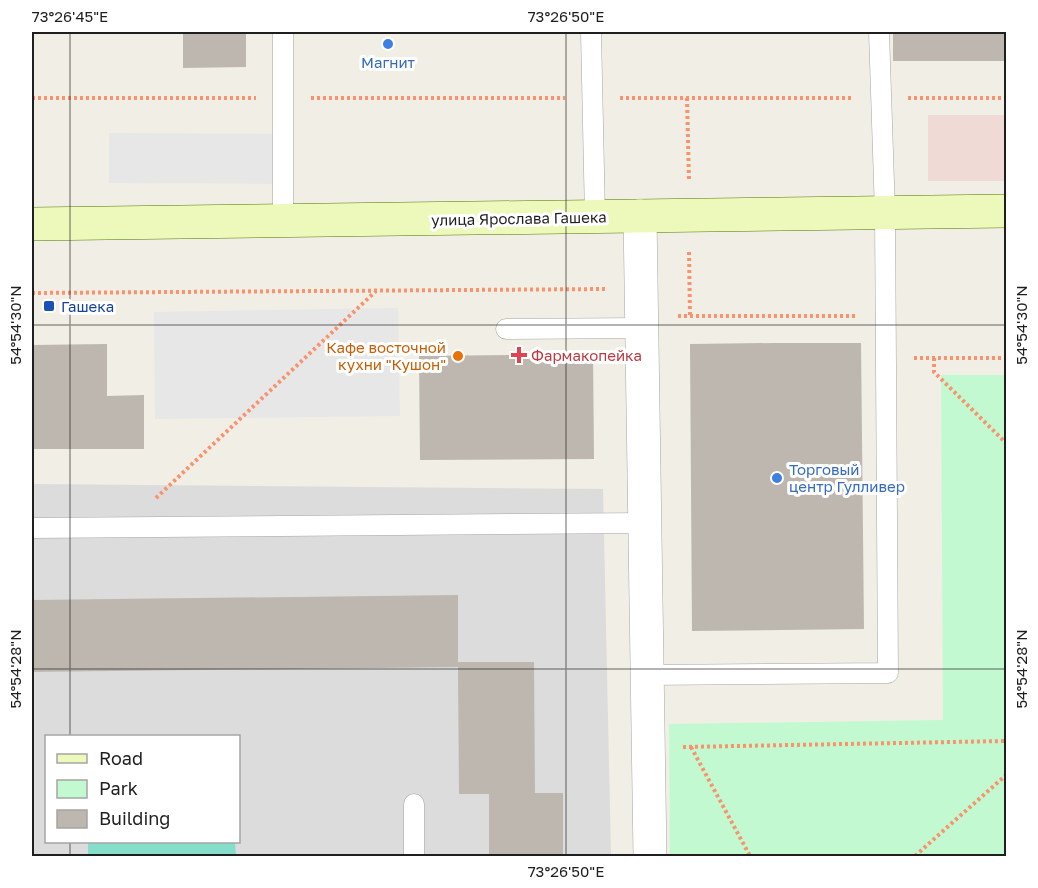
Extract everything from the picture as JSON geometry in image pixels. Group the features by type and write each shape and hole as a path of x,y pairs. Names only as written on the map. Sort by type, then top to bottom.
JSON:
{"main road":[{"name":"улица Ярослава Гашека","path":"32,224 1006,212"}],"street":[{"path":"640,216 650,856"}],"lane":[{"path":"283,32 283,220"},
{"path":"591,32 595,217"},
{"path":"646,675 888,673 885,213 879,32"},
{"path":"506,329 641,311"},
{"path":"32,528 644,524"},
{"path":"414,804 414,856"}],"path":[{"path":"32,98 1006,98"},
{"path":"32,293 376,291 641,311 885,316"},
{"path":"124,528 376,291"},
{"path":"934,358 934,372 1006,443"},
{"path":"886,359 1006,358"},
{"path":"648,747 1006,741"},
{"path":"691,747 750,856"},
{"path":"915,856 1006,776"}],"shaded area":[{"path":"928,115 1006,115 1006,181 928,181"},
{"path":"109,133 288,134 288,184 109,183"},
{"path":"398,308 400,416 155,419 154,312"},
{"path":"32,484 603,489 611,856 32,856"},
{"path":"88,843 235,843 236,856 88,856"}],"green space":[{"path":"941,375 1006,375 1006,856 670,856 669,724 943,720"}],"building":[{"path":"183,32 246,32 246,67 183,68"},
{"path":"893,32 1006,32 1006,61 893,61"},
{"name":"Торговый центр Гулливер","path":"861,343 864,629 692,631 690,344"},
{"path":"107,344 107,396 144,395 144,449 32,449 32,345"},
{"path":"593,354 594,459 420,460 419,356"},
{"path":"458,595 458,662 534,662 535,793 563,793 563,856 489,856 489,794 459,794 458,667 32,672 32,600"}],"place":[{"name":"Магнит","path":"388,44"},
{"name":"Гашека","path":"49,306"},
{"name":"Фармакопейка","path":"519,355"},
{"name":"Кафе восточной кухни \"Кушон\"","path":"458,356"},
{"name":"Торговый центр Гулливер","path":"777,478"}]}
